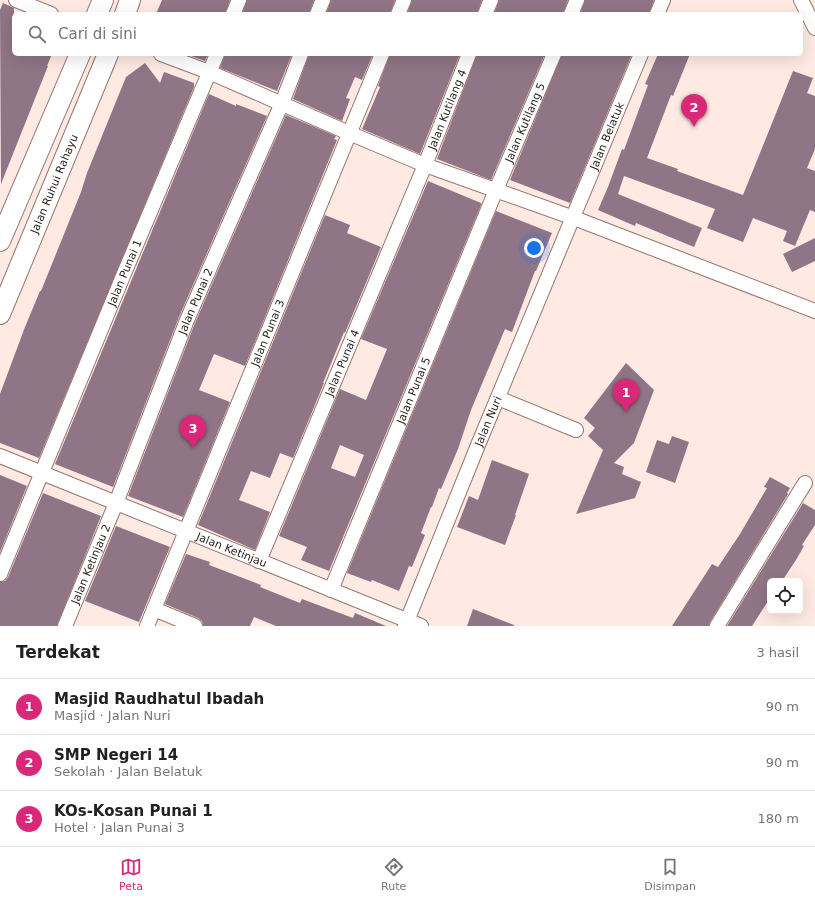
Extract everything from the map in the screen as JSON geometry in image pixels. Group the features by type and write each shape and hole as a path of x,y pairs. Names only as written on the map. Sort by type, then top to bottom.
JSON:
{"main road":[{"path":"98,12 103,0"},
{"path":"126,12 130,0"},
{"path":"0,242 79,56"},
{"name":"Jalan Ruhui Rahayu","path":"0,314 107,56"}],"street":[{"path":"16,0 46,12"},
{"path":"234,12 239,0"},
{"path":"318,12 323,0"},
{"path":"399,12 404,0"},
{"path":"486,12 491,0"},
{"path":"572,12 577,0"},
{"path":"659,12 663,0"},
{"path":"801,0 815,28"},
{"path":"166,56 209,72 349,133 425,164 574,218 815,311"},
{"name":"Jalan Punai 1","path":"42,473 216,56"},
{"name":"Jalan Punai 2","path":"116,503 187,320 282,103 300,56"},
{"name":"Jalan Punai 3","path":"147,626 381,56"},
{"name":"Jalan Kutilang 4","path":"425,164 468,56"},
{"name":"Jalan Kutilang 5","path":"496,190 553,56"},
{"name":"Jalan Belatuk","path":"574,218 640,56"},
{"name":"Jalan Punai 4","path":"259,561 425,164"},
{"name":"Jalan Punai 5","path":"331,590 496,190"},
{"name":"Jalan Nuri","path":"406,623 498,398 574,218"},
{"path":"498,398 576,430"},
{"name":"Jalan Ketinjau","path":"0,456 331,590 406,623 421,626"},
{"path":"0,574 42,473"},
{"path":"718,626 805,483"},
{"name":"Jalan Ketinjau 2","path":"65,626 116,503"},
{"path":"154,609 195,626"}],"building":[{"path":"162,0 230,0 226,12 157,12"},
{"path":"247,0 314,0 310,12 243,12"},
{"path":"331,0 395,0 391,12 327,12"},
{"path":"412,0 482,0 478,12 408,12"},
{"path":"499,0 568,0 564,12 495,12"},
{"path":"585,0 654,0 650,12 581,12"},
{"path":"3,3 14,8 14,12 12,12 12,56 51,56 1,184 0,10"},
{"path":"191,56 207,56 205,61"},
{"path":"224,56 291,56 277,91 220,68"},
{"path":"308,56 372,56 362,80 355,77 346,98 350,99 342,121 293,99"},
{"path":"389,56 459,56 420,154 362,129 380,87 378,86"},
{"path":"476,56 544,56 491,180 437,159"},
{"path":"561,56 631,56 570,203 510,180"},
{"path":"657,56 689,56 673,96 671,95 647,158 678,169 677,171 743,195 793,71 813,78 807,93 815,96 815,149 807,168 815,171 815,212 810,210 795,246 783,241 787,231 753,218 743,242 707,228 715,209 624,176 618,194 702,228 694,247 636,223 635,226 598,210 622,149 624,150 648,85 645,84"},
{"path":"145,63 160,83 164,72 194,83 194,87 39,458 0,443 0,394 25,327 81,192 87,173 126,77"},
{"path":"209,94 236,106 236,104 267,116 179,317 113,487 55,464"},
{"path":"286,115 336,136 334,139 337,140 245,366 214,354 199,390 230,402 183,517 128,496 195,323"},
{"path":"428,181 481,203 329,571 301,560 307,547 279,536 340,389 366,400 387,349 361,339","holes":["340,445 364,455 355,477 331,468"]},
{"path":"496,211 552,233 535,271 512,332 505,329 471,410 458,449 441,489 439,488 431,507 421,533 425,535 412,567 409,566 399,591 372,580 371,582 347,573"},
{"path":"325,215 350,225 347,233 381,247 345,333 344,332 293,458 280,453 270,478 251,471 239,500 270,512 255,550 198,525"},
{"path":"815,238 815,261 792,272 783,254"},
{"path":"626,363 654,390 634,443 614,463 624,467 622,474 641,482 635,498 576,514 603,450 588,436 595,428 584,418"},
{"path":"672,436 689,442 675,483 646,472 657,440 669,444"},
{"path":"492,460 529,474 505,545 457,527 469,496 478,500"},
{"path":"0,475 27,486 0,552"},
{"path":"770,477 790,488 787,493 788,494 709,626 672,626 712,564 718,567 740,534 767,488 764,487"},
{"path":"43,493 101,516 57,626 0,626 0,582 5,581 8,577"},
{"path":"803,503 815,510 815,525 802,545 804,546 796,560 784,578 767,578 767,603 752,626 727,626"},
{"path":"116,526 170,547 139,622 85,601"},
{"path":"186,554 210,562 209,565 261,585 260,587 300,603 302,599 353,618 355,613 386,626 276,626 254,617 250,626 203,626 202,621 198,618 165,604"},
{"path":"473,609 514,625 514,626 467,626"}],"place":[{"name":"SMP Negeri 14","path":"694,127"},
{"name":"Masjid Raudhatul Ibadah","path":"626,412"},
{"name":"KOs-Kosan Punai 1","path":"193,448"}]}
